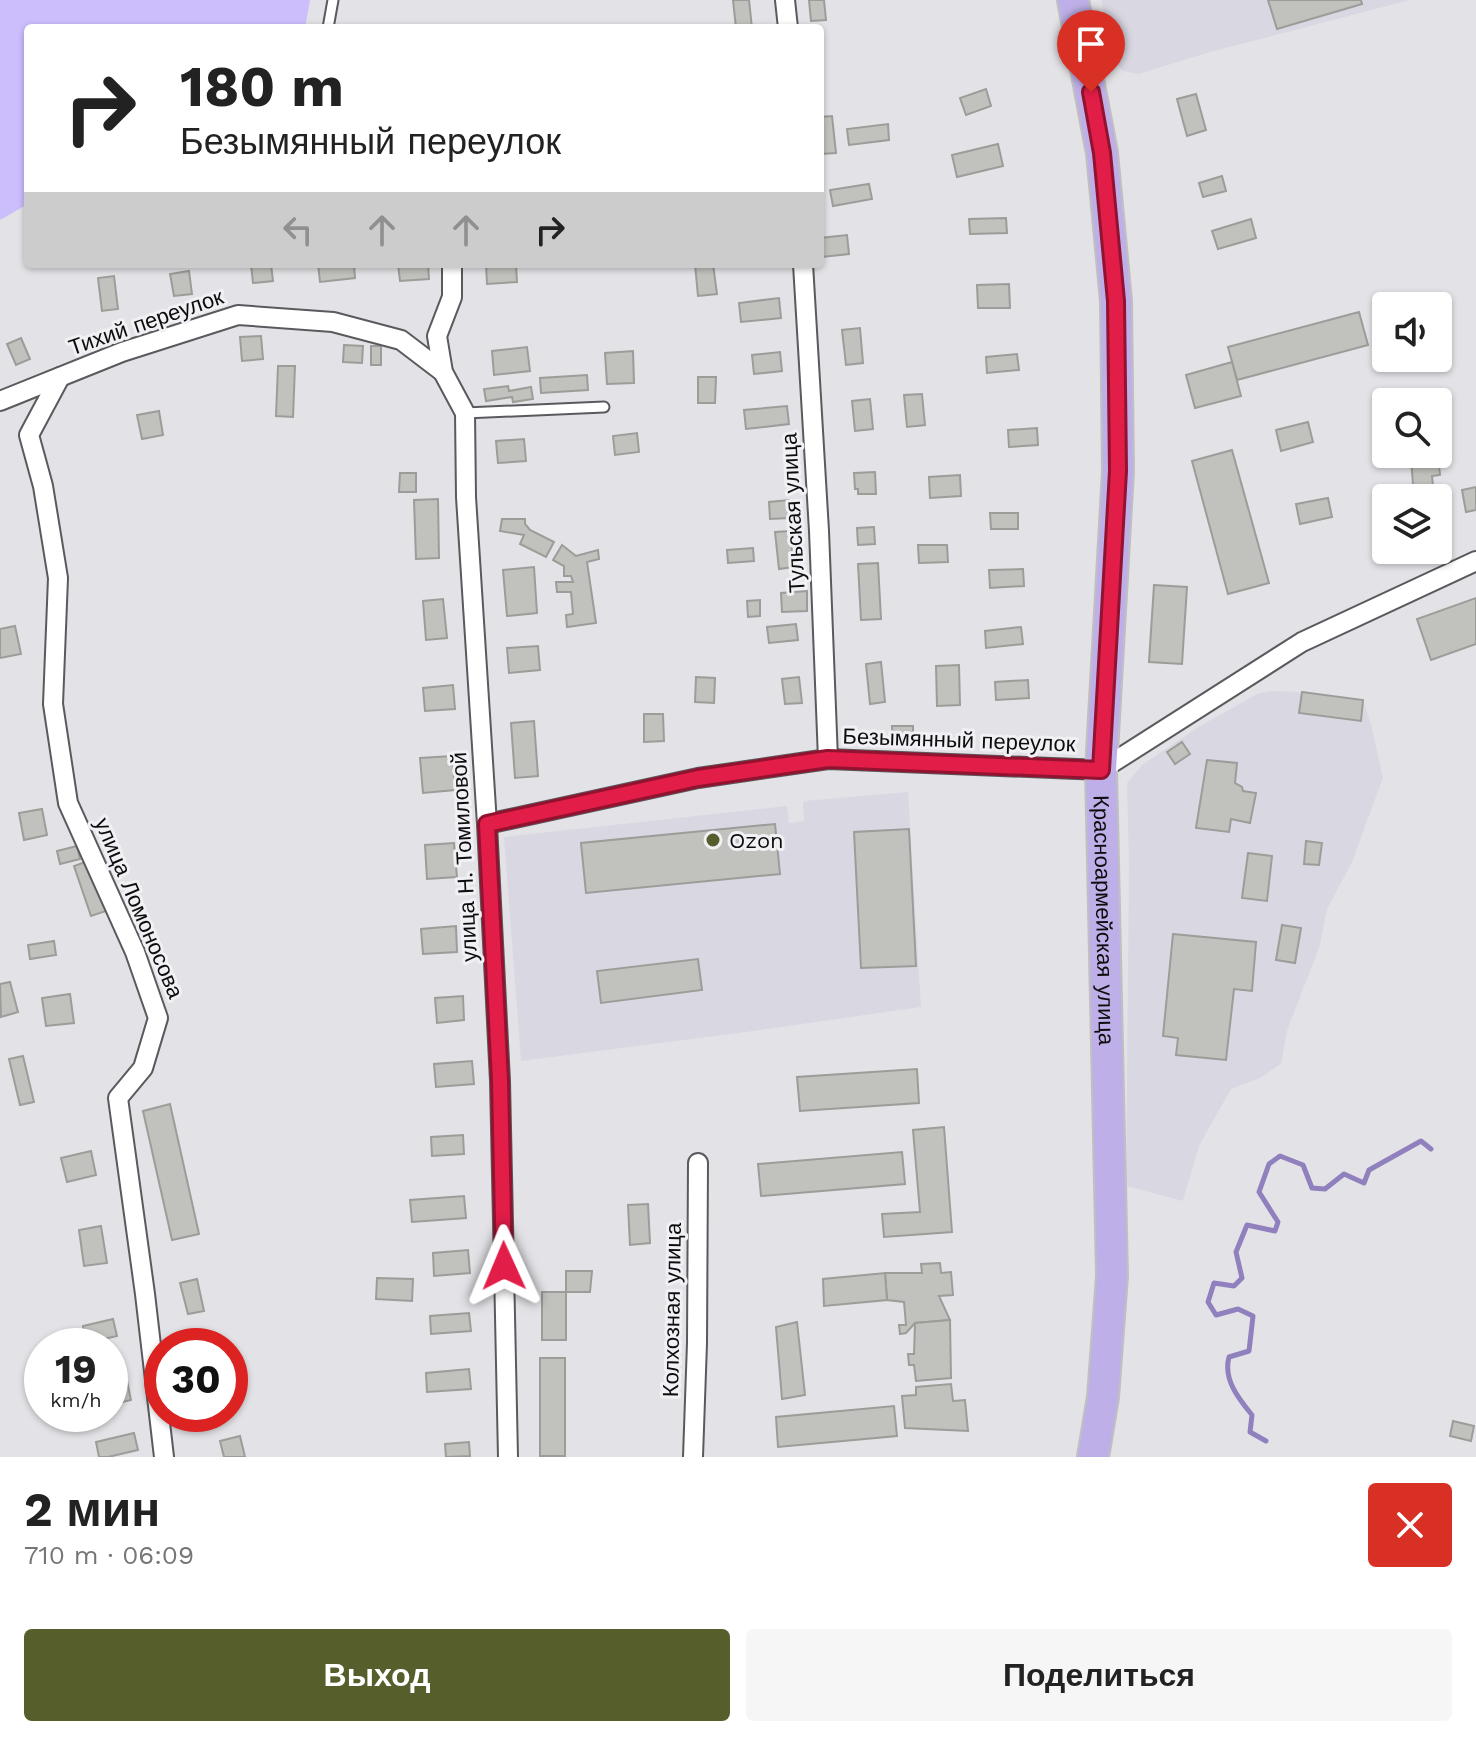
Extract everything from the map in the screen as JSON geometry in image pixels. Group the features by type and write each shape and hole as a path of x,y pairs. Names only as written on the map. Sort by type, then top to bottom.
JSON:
{"main road":[{"name":"Красноармейская улица","path":"1073,0 1102,153 1116,301 1118,471 1101,770 1112,1276 1103,1397 1093,1457"}],"street":[{"path":"785,0 788,24"},
{"name":"улица Н. Томиловой","path":"452,268 452,297 437,336 443,372 465,413 466,497 500,1081 508,1457"},
{"name":"Тульская улица","path":"803,268 819,531 828,759"},
{"name":"Тихий переулок","path":"0,401 122,352 238,315 333,322 401,340 443,372"},
{"name":"улица Ломоносова","path":"60,377 29,435 43,486 58,578 53,704 68,803 135,952 158,1018 143,1068 118,1098 164,1457"},
{"name":"Безымянный переулок","path":"487,824 698,778 828,759 1101,770 1302,642 1476,561"},
{"name":"Колхозная улица","path":"693,1457 698,1163"}],"lane":[{"path":"328,24 331,3"},
{"path":"465,413 604,407"}],"shaded area":[{"path":"0,0 310,0 306,24 24,24 24,206 0,220"},
{"path":"1101,0 1410,0 1210,52 1139,74 1123,71 1115,62"},
{"path":"1272,691 1363,700 1383,778 1352,862 1327,909 1320,945 1287,1031 1281,1064 1260,1078 1231,1089 1199,1146 1183,1201 1126,1186 1127,783 1142,765 1200,726 1259,693"},
{"path":"908,792 921,1007 521,1061 504,837 787,806 789,823 804,821 804,801"}],"building":[{"path":"733,0 749,0 752,24 736,24"},
{"path":"809,0 824,0 826,20 811,21"},
{"path":"1268,0 1361,0 1362,4 1277,29"},
{"path":"986,89 991,106 966,115 960,98"},
{"path":"1196,94 1206,130 1187,136 1177,99"},
{"path":"832,116 836,153 824,154 824,117"},
{"path":"888,124 889,140 849,145 847,129"},
{"path":"998,144 1003,166 957,177 952,155"},
{"path":"1222,176 1226,191 1203,197 1199,183"},
{"path":"869,184 872,199 833,206 830,190"},
{"path":"1006,218 1007,233 970,234 969,219"},
{"path":"1251,219 1256,238 1218,249 1212,231"},
{"path":"847,235 849,254 824,257 824,238"},
{"path":"251,268 271,268 273,281 253,283"},
{"path":"318,268 354,268 355,278 320,282"},
{"path":"398,268 428,268 429,279 400,281"},
{"path":"486,268 516,268 517,282 487,284"},
{"path":"695,268 714,268 717,294 698,296"},
{"path":"189,271 192,294 174,296 170,274"},
{"path":"114,276 118,309 102,311 98,278"},
{"path":"1009,284 1010,308 978,308 977,285"},
{"path":"779,298 781,318 741,322 739,303"},
{"path":"1359,312 1368,345 1237,380 1228,347"},
{"path":"860,328 863,363 846,365 842,330"},
{"path":"261,336 263,359 242,361 240,337"},
{"path":"21,338 30,359 16,365 7,344"},
{"path":"344,345 363,346 362,363 343,362"},
{"path":"371,346 381,346 381,365 371,365"},
{"path":"527,347 530,371 494,375 492,351"},
{"path":"633,351 634,383 607,384 605,353"},
{"path":"780,352 782,371 754,374 752,355"},
{"path":"1017,354 1019,370 987,373 986,357"},
{"path":"1232,362 1241,396 1195,408 1186,375"},
{"path":"278,366 295,366 293,417 276,416"},
{"path":"587,375 588,390 541,393 540,378"},
{"path":"698,377 716,377 715,403 698,403"},
{"path":"508,386 509,391 531,387 533,399 513,402 512,397 486,401 484,389"},
{"path":"922,394 925,425 907,427 904,395"},
{"path":"870,399 873,429 855,431 852,401"},
{"path":"787,406 789,424 746,429 744,410"},
{"path":"159,411 163,435 142,439 137,415"},
{"path":"1308,422 1313,442 1281,451 1276,430"},
{"path":"1037,428 1038,445 1009,447 1008,430"},
{"path":"637,433 639,452 615,455 613,436"},
{"path":"524,439 526,461 498,463 496,441"},
{"path":"1232,450 1269,583 1228,594 1192,461"},
{"path":"1412,468 1439,468 1440,475 1432,476 1433,484 1413,484"},
{"path":"875,472 876,494 858,494 854,473"},
{"path":"400,473 416,473 416,492 399,492"},
{"path":"960,475 961,496 930,498 929,477"},
{"path":"1476,487 1476,510 1466,512 1462,490"},
{"path":"1328,498 1332,517 1300,524 1296,504"},
{"path":"438,499 439,558 416,559 414,500"},
{"path":"789,500 790,518 770,519 769,502"},
{"path":"990,513 1018,513 1018,529 991,529"},
{"path":"502,519 525,519 530,530 554,542 546,557 520,544 524,535 500,531"},
{"path":"874,527 875,544 858,545 857,528"},
{"path":"790,531 794,567 779,569 775,532"},
{"path":"562,545 576,556 598,550 599,559 587,562 596,623 567,627 566,615 573,614 571,592 557,592 556,582 573,582 571,576 564,576 564,566 553,560"},
{"path":"918,545 947,545 948,562 919,563"},
{"path":"753,548 754,561 728,563 727,550"},
{"path":"878,563 881,619 861,620 858,564"},
{"path":"534,567 537,613 507,616 503,570"},
{"path":"1023,569 1024,586 990,588 989,570"},
{"path":"1154,585 1187,587 1182,664 1149,662"},
{"path":"807,591 807,611 782,612 781,593"},
{"path":"1476,598 1476,644 1431,660 1417,619"},
{"path":"443,599 447,638 426,640 423,601"},
{"path":"760,600 760,616 748,617 747,601"},
{"path":"796,624 798,640 769,643 767,627"},
{"path":"15,626 21,654 0,658 0,629"},
{"path":"1021,627 1023,644 986,648 985,631"},
{"path":"538,646 540,670 509,673 507,648"},
{"path":"881,662 885,702 870,704 866,664"},
{"path":"959,665 960,705 937,706 936,666"},
{"path":"696,677 715,678 714,703 695,702"},
{"path":"799,677 802,703 785,704 782,679"},
{"path":"1028,680 1029,698 996,700 995,682"},
{"path":"453,685 455,709 425,711 423,688"},
{"path":"1302,692 1363,700 1361,721 1299,713"},
{"path":"644,714 663,714 664,741 644,742"},
{"path":"534,721 538,776 515,778 511,723"},
{"path":"892,726 913,726 913,745 893,745"},
{"path":"1182,742 1190,754 1175,764 1167,752"},
{"path":"452,756 455,790 423,793 420,758"},
{"path":"1207,760 1237,763 1235,783 1243,791 1256,793 1250,823 1231,819 1229,832 1196,828"},
{"path":"42,809 47,835 24,840 19,813"},
{"path":"775,824 780,874 586,893 581,843"},
{"path":"909,829 916,966 861,968 854,832"},
{"path":"1306,841 1322,843 1319,865 1304,864"},
{"path":"454,843 457,877 427,879 425,845"},
{"path":"77,846 80,859 60,864 57,851"},
{"path":"1248,853 1272,856 1267,901 1242,898"},
{"path":"88,861 106,911 91,916 74,866"},
{"path":"1282,925 1301,928 1295,963 1276,960"},
{"path":"456,926 457,952 423,954 421,929"},
{"path":"1173,934 1256,942 1252,991 1234,989 1226,1060 1176,1055 1178,1038 1163,1036"},
{"path":"54,941 56,955 30,959 28,945"},
{"path":"698,959 702,990 601,1003 597,971"},
{"path":"10,982 18,1012 1,1017 0,984"},
{"path":"70,994 74,1023 46,1026 42,998"},
{"path":"463,996 464,1020 437,1023 435,998"},
{"path":"23,1056 34,1102 20,1105 9,1059"},
{"path":"472,1061 474,1084 436,1087 434,1064"},
{"path":"917,1069 919,1103 800,1111 797,1077"},
{"path":"170,1104 199,1234 172,1240 143,1111"},
{"path":"944,1127 952,1232 884,1237 882,1214 920,1212 913,1130"},
{"path":"463,1135 464,1154 432,1156 431,1137"},
{"path":"91,1151 96,1175 67,1182 61,1158"},
{"path":"902,1152 905,1184 761,1196 758,1164"},
{"path":"464,1196 466,1218 412,1222 410,1200"},
{"path":"648,1204 650,1243 630,1245 628,1205"},
{"path":"101,1226 107,1263 84,1266 79,1230"},
{"path":"468,1250 470,1273 434,1276 433,1253"},
{"path":"940,1263 941,1273 951,1272 953,1295 939,1296 950,1320 915,1323 906,1333 900,1334 899,1325 906,1325 904,1302 887,1300 885,1273 922,1273 921,1264"},
{"path":"566,1271 592,1271 590,1292 566,1292"},
{"path":"885,1273 887,1300 824,1306 823,1279"},
{"path":"377,1278 413,1279 412,1301 376,1299"},
{"path":"197,1279 204,1311 188,1314 180,1283"},
{"path":"542,1292 566,1292 566,1340 542,1340"},
{"path":"469,1313 471,1331 431,1334 430,1316"},
{"path":"113,1319 115,1328 83,1328"},
{"path":"950,1320 951,1378 916,1381 914,1365 909,1365 908,1354 914,1354 915,1323"},
{"path":"797,1322 805,1395 782,1399 776,1327"},
{"path":"540,1358 565,1358 565,1456 540,1456"},
{"path":"469,1369 471,1389 427,1392 426,1373"},
{"path":"951,1384 953,1401 965,1400 968,1431 905,1428 902,1396 916,1395 916,1387"},
{"path":"894,1406 897,1436 778,1447 776,1417"},
{"path":"1453,1421 1474,1426 1471,1441 1450,1436"},
{"path":"134,1433 138,1450 99,1457 96,1442"},
{"path":"240,1436 245,1457 224,1457 220,1441"},
{"path":"469,1442 470,1456 446,1457 445,1444"}],"waterway":[{"path":"1266,1441 1250,1432 1252,1415 1237,1395 1228,1373 1229,1357 1249,1351 1253,1316 1238,1309 1216,1315 1208,1302 1214,1283 1234,1286 1242,1278 1236,1252 1247,1225 1275,1231 1278,1222 1259,1192 1269,1164 1280,1156 1303,1165 1312,1188 1325,1189 1344,1174 1364,1183 1369,1170 1421,1141 1431,1149"}],"place":[{"name":"Ozon","path":"713,840"}],"route":[{"path":"504,1266 500,1081 487,824 698,778 828,759 1101,770 1118,471 1116,301 1102,153 1091,92"}]}
